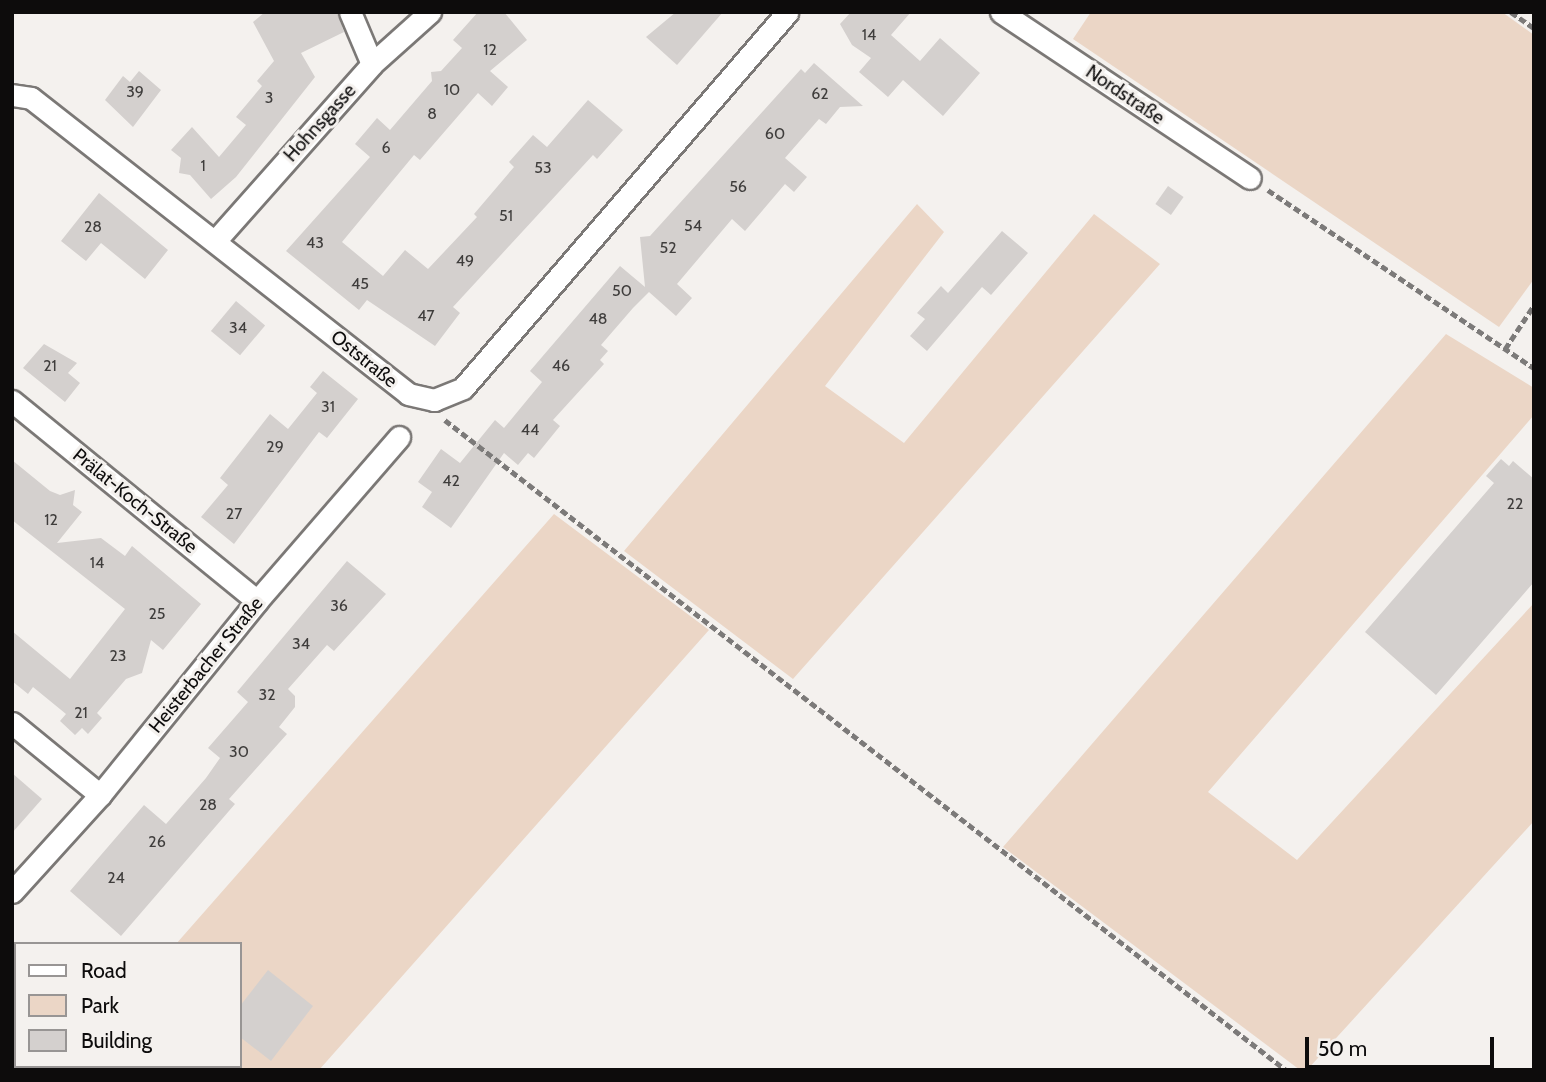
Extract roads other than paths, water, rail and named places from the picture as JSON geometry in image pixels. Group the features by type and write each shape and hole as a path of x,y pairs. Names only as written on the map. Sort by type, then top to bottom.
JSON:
{"street":[{"path":"350,12 372,64"},
{"name":"Hohnsgasse","path":"216,240 372,64 430,12"},
{"name":"Oststraße","path":"12,96 31,98 216,240 408,394 434,400 463,388 787,12"},
{"name":"Nordstraße","path":"1001,12 1250,178"},
{"name":"Prälat-Koch-Straße","path":"12,401 257,601"},
{"name":"Heisterbacher Straße","path":"12,891 100,795 257,601 399,437"},
{"path":"12,723 100,795"}]}
